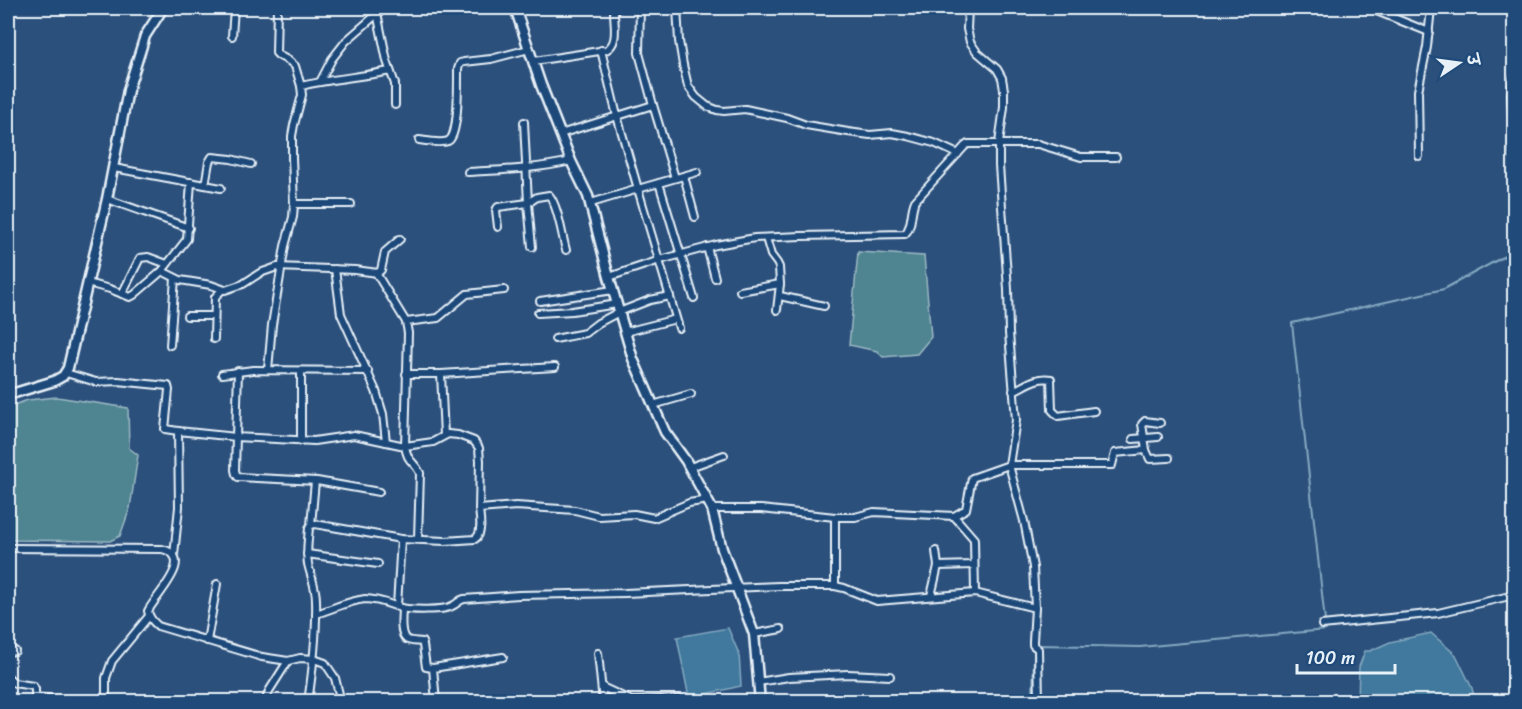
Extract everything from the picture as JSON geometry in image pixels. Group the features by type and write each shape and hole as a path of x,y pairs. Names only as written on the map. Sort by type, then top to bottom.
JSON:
{"street":[{"path":"8,395 54,381 66,373 71,360 114,168 128,90 145,36 163,8"},
{"path":"232,36 234,8"},
{"path":"268,370 272,325 285,246 293,217 292,136 302,94 295,66 276,53 277,8"},
{"path":"515,8 560,134 591,203 609,277 633,358 665,432 690,467 710,504 722,549 754,634 760,702"},
{"path":"534,61 611,48 615,37 614,12 619,8"},
{"path":"640,8 639,53 675,178"},
{"path":"677,8 679,41 688,86 707,106 724,111 744,109 787,118 806,125 848,132 870,135 892,133 908,136 934,143 958,154"},
{"path":"968,8 967,29 970,42 977,52 997,69 1002,78 1004,90 999,165 1016,420 1009,465 1034,567 1039,702"},
{"path":"1369,8 1429,32"},
{"path":"1419,156 1418,100 1431,8"},
{"path":"320,81 332,58 345,41 377,11"},
{"path":"377,11 395,84 395,105"},
{"path":"419,140 442,142 452,138 456,125 460,63 491,59 530,49"},
{"path":"601,50 617,116 679,328"},
{"path":"301,86 390,71"},
{"path":"1514,153 1515,76"},
{"path":"560,134 653,105"},
{"path":"524,122 532,247"},
{"path":"609,277 723,243 801,236 905,234 910,228 915,201 968,144 1038,144 1081,157 1116,157"},
{"path":"205,185 212,157 231,159 251,165"},
{"path":"468,172 547,166 572,160"},
{"path":"114,168 221,188"},
{"path":"591,203 697,172"},
{"path":"684,176 695,217"},
{"path":"87,284 127,297 134,295 162,271 187,239 191,182"},
{"path":"660,183 694,298"},
{"path":"498,227 496,210 498,207 528,203 537,197 549,195 552,197 566,250"},
{"path":"107,199 189,228"},
{"path":"294,204 351,204"},
{"path":"766,238 771,255 779,267 780,296 777,310"},
{"path":"162,271 175,278 211,285 222,290 243,284 269,269 282,267 378,273 381,270 385,252 400,239"},
{"path":"706,248 714,278"},
{"path":"122,294 141,258 148,257 167,264"},
{"path":"334,269 341,314 368,371 383,414 386,442"},
{"path":"376,273 406,322 408,333 405,446 408,459 419,469 420,473 418,539"},
{"path":"170,345 175,278"},
{"path":"740,291 780,284"},
{"path":"214,339 215,297 222,290"},
{"path":"406,322 438,318 467,294 504,290"},
{"path":"540,301 613,290"},
{"path":"538,313 618,308 670,296"},
{"path":"780,296 824,306"},
{"path":"555,339 585,333 618,308"},
{"path":"187,316 214,316"},
{"path":"625,332 676,319"},
{"path":"406,374 555,367"},
{"path":"222,374 253,370 368,371"},
{"path":"301,370 301,441"},
{"path":"238,371 235,470 238,477 315,481 379,492"},
{"path":"66,373 96,382 118,381 168,386 165,429 301,441 327,440 354,435 405,446 433,442 448,434 470,439 479,448 480,533 475,539 445,541 401,539 311,525"},
{"path":"441,374 444,435"},
{"path":"1013,391 1029,382 1047,378 1051,379 1052,384 1052,410 1058,416 1094,411"},
{"path":"653,405 691,394"},
{"path":"1160,423 1145,421 1142,424 1146,450 1150,459 1169,458"},
{"path":"106,702 106,678 112,660 148,616 152,604 175,571 174,555 179,507 178,431"},
{"path":"1134,451 1131,436 1158,437"},
{"path":"479,509 516,506 575,510 600,516 634,514 654,518 689,503 835,517 855,517 874,512 954,516 966,509 972,478 1009,465 1112,465 1115,453 1146,450"},
{"path":"690,467 724,455"},
{"path":"308,702 314,659 316,614 315,588 307,554 315,481"},
{"path":"954,516 974,539 975,593"},
{"path":"835,517 835,586"},
{"path":"401,539 402,629 409,641 422,642 426,667 433,668 503,657"},
{"path":"8,548 162,549 174,555"},
{"path":"931,596 938,566 936,551"},
{"path":"307,554 378,564"},
{"path":"938,566 974,565"},
{"path":"207,640 217,584"},
{"path":"316,614 368,599 400,607 444,608 464,598 835,586 877,601 975,593 1035,608"},
{"path":"1322,625 1438,613 1515,595"},
{"path":"148,616 158,626 262,657 288,661 300,658 314,659 325,663 335,678 341,702"},
{"path":"754,634 781,629"},
{"path":"598,653 603,702"},
{"path":"265,702 269,691 288,661"},
{"path":"433,668 436,702"},
{"path":"758,682 789,677 848,674 890,676"},
{"path":"8,677 14,683 33,686 35,699 75,702"},
{"path":"602,687 632,700 680,699"}],"green space":[{"path":"858,252 924,256 931,337 917,354 883,357 877,351 849,345"},
{"path":"57,397 128,408 129,448 138,455 130,508 120,536 110,541 8,540 8,407 28,400"}],"water":[{"path":"728,628 739,654 741,686 689,698 677,637"},
{"path":"1431,633 1456,655 1472,688 1475,701 1358,701 1359,667 1365,651 1390,642"}],"waterway":[{"path":"1033,702 1034,653 1038,645 1140,647 1326,630 1292,323 1444,289 1514,251"}]}
